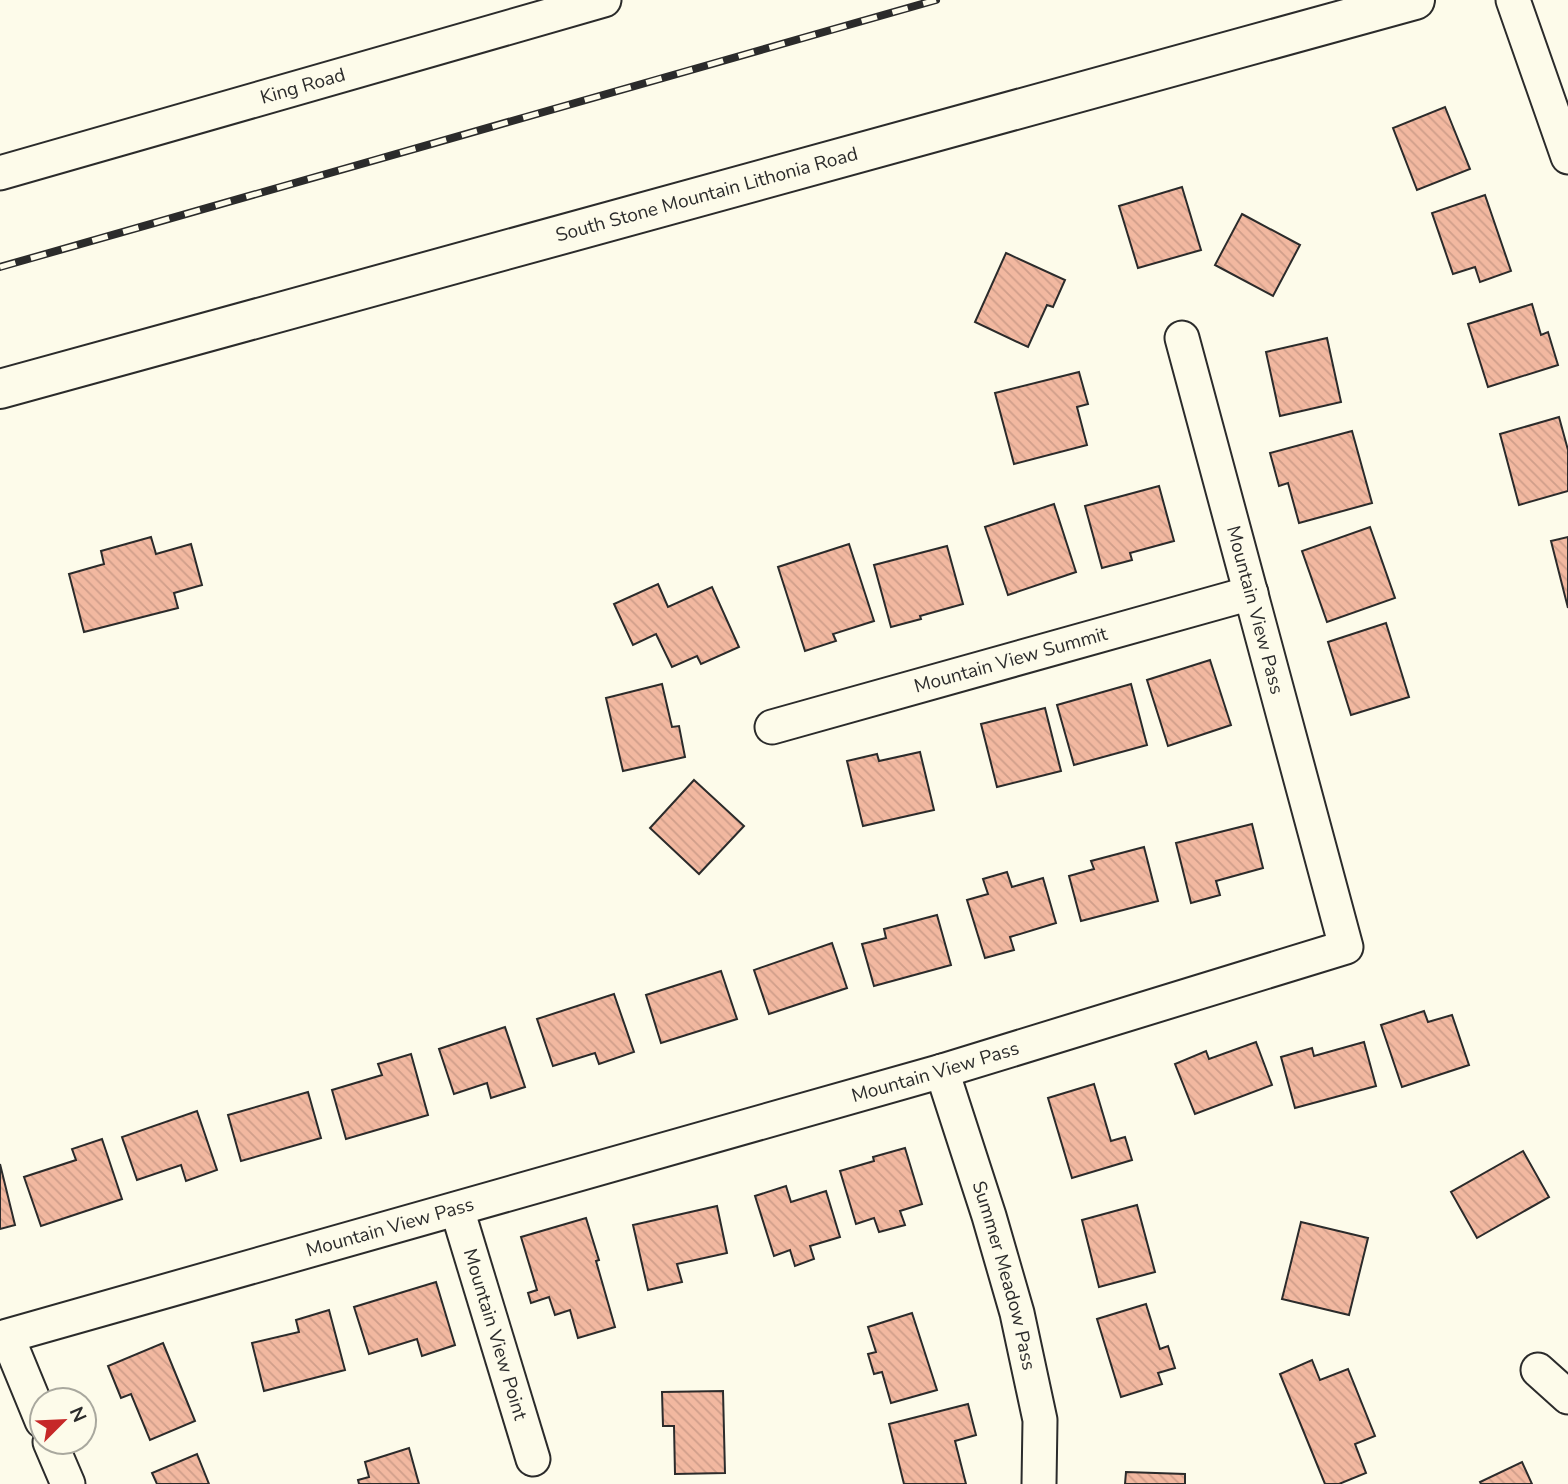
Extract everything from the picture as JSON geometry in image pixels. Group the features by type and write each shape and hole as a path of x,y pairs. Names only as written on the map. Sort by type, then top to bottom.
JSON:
{"main road":[{"name":"South Stone Mountain Lithonia Road","path":"0,389 1415,0"}],"street":[{"name":"King Road","path":"0,173 604,0"},
{"path":"1513,0 1568,157"},
{"name":"Mountain View Pass","path":"28,1387 7,1336 942,1072 1346,947 1182,338"},
{"name":"Mountain View Summit","path":"772,727 1251,593"},
{"name":"Summer Meadow Pass","path":"942,1072 1017,1313 1040,1420 1039,1484"},
{"name":"Mountain View Point","path":"457,1209 533,1459"},
{"path":"1538,1370 1568,1397"},
{"path":"56,1456 68,1484"}],"building":[{"path":"1445,107 1470,169 1417,190 1393,128"},
{"path":"1182,187 1201,250 1138,268 1119,206"},
{"path":"1485,195 1511,271 1480,282 1475,267 1453,274 1432,213"},
{"path":"1242,214 1300,245 1273,296 1215,265"},
{"path":"1006,253 1065,280 1053,307 1047,305 1028,347 975,322"},
{"path":"1532,304 1541,335 1548,332 1558,365 1488,387 1468,324"},
{"path":"1327,338 1341,402 1280,416 1266,352"},
{"path":"1079,372 1088,404 1077,407 1087,445 1014,464 995,393"},
{"path":"1559,417 1568,450 1568,491 1519,505 1500,434"},
{"path":"1352,431 1372,503 1299,523 1288,483 1279,486 1270,453"},
{"path":"1159,486 1174,541 1130,553 1132,560 1102,568 1085,506"},
{"path":"1054,504 1076,572 1008,595 985,527"},
{"path":"1370,527 1395,598 1327,622 1302,551"},
{"path":"151,537 156,554 191,544 202,585 174,593 178,608 84,632 69,574 104,564 101,551"},
{"path":"1568,537 1568,608 1551,541"},
{"path":"849,544 874,621 833,634 836,641 805,651 778,567"},
{"path":"947,546 963,604 891,627 874,565"},
{"path":"658,584 668,607 712,587 739,647 701,664 697,656 672,667 656,634 633,645 614,604"},
{"path":"1386,623 1409,697 1351,715 1328,642"},
{"path":"1210,660 1231,725 1168,746 1147,680"},
{"path":"662,684 672,727 679,726 685,757 623,771 606,698"},
{"path":"1131,684 1147,745 1074,765 1057,705"},
{"path":"1045,708 1061,771 997,787 981,724"},
{"path":"920,752 934,810 863,826 847,761 877,754 879,761"},
{"path":"694,780 744,826 699,874 650,828"},
{"path":"1252,824 1263,868 1216,881 1220,895 1191,903 1176,843"},
{"path":"1144,847 1158,901 1081,921 1069,876 1094,869 1091,861"},
{"path":"1007,872 1012,887 1043,878 1056,923 1010,937 1014,950 985,958 967,900 988,894 983,879"},
{"path":"937,915 951,965 874,986 862,944 886,938 884,929"},
{"path":"832,943 847,988 769,1014 754,970"},
{"path":"721,971 737,1019 661,1043 646,995"},
{"path":"614,994 634,1052 599,1064 595,1053 553,1066 537,1019"},
{"path":"1424,1011 1428,1022 1452,1015 1469,1065 1402,1087 1381,1025"},
{"path":"505,1027 525,1087 491,1098 487,1083 454,1094 439,1049"},
{"path":"1256,1042 1272,1085 1195,1114 1175,1064 1206,1051 1209,1059"},
{"path":"1364,1042 1376,1086 1295,1108 1281,1057 1312,1048 1314,1056"},
{"path":"411,1054 428,1115 346,1139 332,1090 382,1075 378,1064"},
{"path":"1094,1084 1111,1141 1125,1137 1132,1160 1072,1178 1048,1098"},
{"path":"308,1092 321,1138 241,1161 228,1115"},
{"path":"197,1111 217,1170 186,1181 181,1165 137,1180 122,1137"},
{"path":"102,1139 122,1199 41,1226 24,1177 76,1160 72,1149"},
{"path":"905,1148 922,1204 900,1211 905,1225 879,1232 874,1218 856,1224 840,1171 874,1161 873,1157"},
{"path":"1523,1151 1549,1197 1477,1238 1451,1192"},
{"path":"0,1164 15,1225 0,1229"},
{"path":"786,1186 791,1202 826,1191 840,1237 810,1246 814,1259 795,1266 790,1250 774,1256 755,1196"},
{"path":"1137,1205 1155,1272 1099,1287 1082,1220"},
{"path":"717,1206 727,1253 677,1264 682,1282 648,1290 633,1225"},
{"path":"586,1218 615,1327 578,1338 570,1310 555,1315 549,1297 531,1303 528,1293 537,1290 521,1237"},
{"path":"1301,1222 1368,1238 1349,1315 1282,1299"},
{"path":"436,1282 455,1345 422,1356 417,1339 369,1354 354,1307"},
{"path":"1146,1304 1160,1349 1168,1346 1175,1368 1158,1373 1162,1384 1121,1397 1097,1319"},
{"path":"329,1310 345,1370 264,1391 252,1343 299,1332 296,1320"},
{"path":"912,1313 937,1390 891,1403 882,1372 874,1374 868,1354 876,1352 868,1327"},
{"path":"163,1343 195,1421 150,1440 131,1394 121,1398 108,1366"},
{"path":"1312,1360 1320,1380 1348,1369 1375,1436 1355,1444 1366,1473 1339,1484 1325,1484 1280,1374"},
{"path":"723,1391 725,1473 675,1474 674,1426 663,1426 662,1392"},
{"path":"968,1404 976,1435 955,1441 966,1484 904,1484 889,1424"},
{"path":"409,1448 419,1484 359,1484 358,1480 369,1477 365,1462"},
{"path":"197,1454 209,1484 157,1484 152,1473"},
{"path":"1522,1462 1532,1484 1481,1484 1480,1482"},
{"path":"1126,1472 1185,1474 1185,1484 1125,1484"}],"railway":[{"path":"0,267 936,0"}]}
